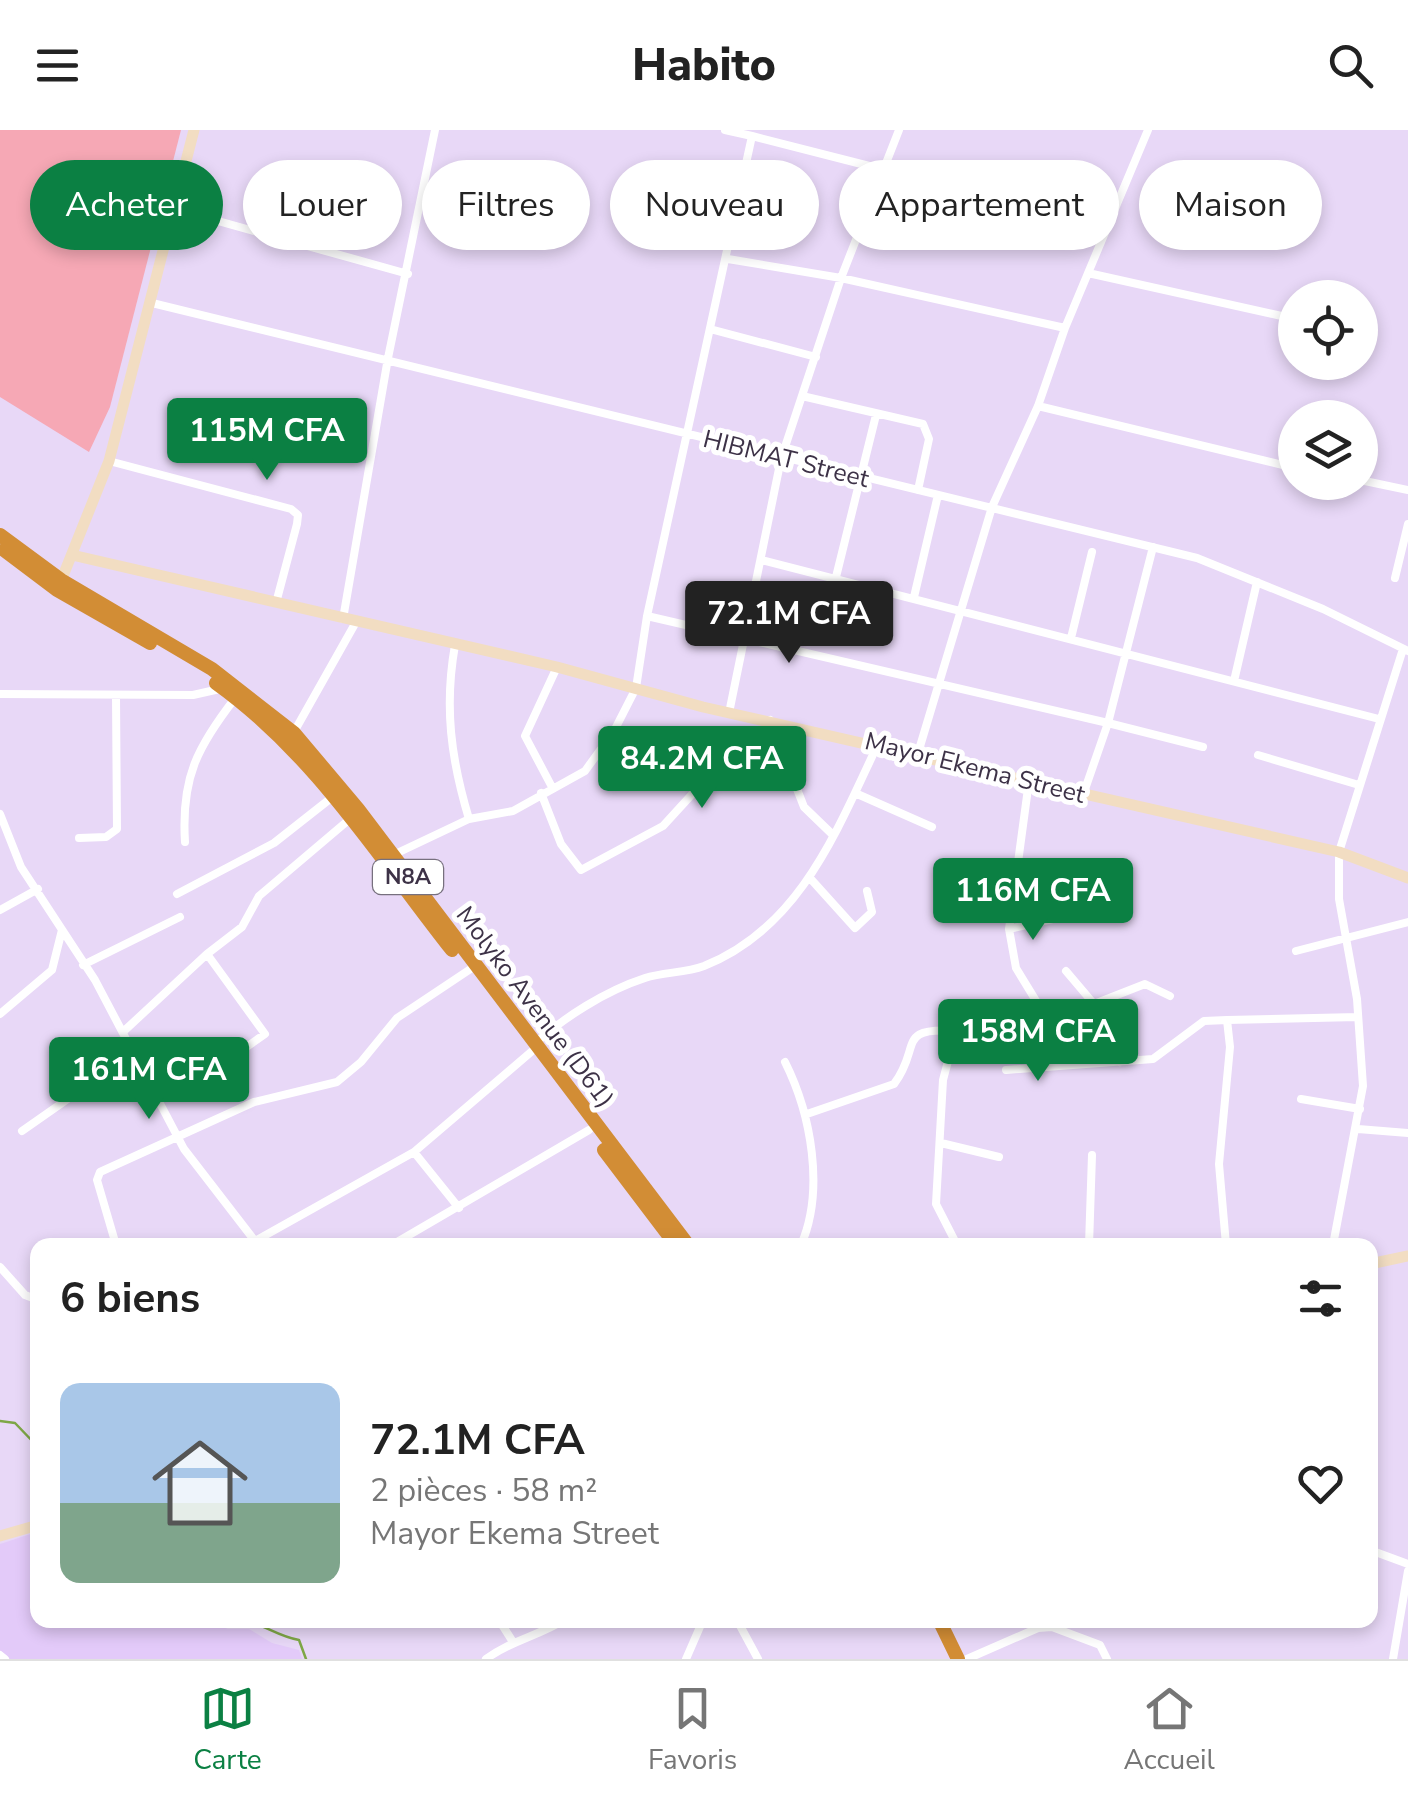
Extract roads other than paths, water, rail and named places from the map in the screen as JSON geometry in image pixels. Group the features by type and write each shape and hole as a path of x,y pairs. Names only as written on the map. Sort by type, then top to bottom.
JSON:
{"highway":[{"name":"N8A","path":"0,536 59,585"},
{"name":"N8A","path":"3,554 59,585"},
{"name":"Molyko Avenue (D61)","path":"59,585 230,693 288,742 334,795 682,1238"},
{"name":"Molyko Avenue (D61)","path":"59,585 212,669 294,733 392,855 472,969"},
{"name":"Molyko Avenue (D61)","path":"533,1048 671,1238"},
{"path":"933,1628 947,1659"},
{"path":"943,1628 958,1659"}],"street":[{"path":"186,160 194,130"},
{"path":"294,733 350,621 388,358 435,130"},
{"path":"725,130 846,160"},
{"path":"888,160 899,130"},
{"path":"918,753 992,507 1038,406 1065,328 1148,130"},
{"path":"392,855 469,819 513,811 585,771 636,688 647,616 752,136"},
{"path":"223,223 408,274"},
{"path":"59,585 109,460 164,250"},
{"path":"729,713 781,459 853,250"},
{"path":"728,259 842,278 1065,328"},
{"path":"1088,273 1278,315"},
{"name":"HIBMAT Street","path":"152,303 1153,547 1257,582 1406,650"},
{"path":"710,329 816,357"},
{"path":"802,396 924,424 928,431 918,490"},
{"path":"1038,406 1278,464"},
{"path":"836,578 876,415"},
{"path":"109,460 291,509 298,515 298,524 276,603"},
{"path":"1378,484 1408,490"},
{"path":"914,597 938,495"},
{"path":"1395,578 1408,524"},
{"path":"1083,795 1108,722 1153,547"},
{"path":"1071,638 1092,552"},
{"name":"Mayor Ekema Street","path":"72,555 557,667 729,713 1339,852 1408,878"},
{"path":"762,560 1379,719"},
{"path":"1234,681 1257,582"},
{"path":"647,616 939,681 1203,748"},
{"path":"456,645 448,709 454,768 469,819"},
{"path":"1334,1238 1360,1109 1358,1017 1344,939 1339,852 1379,719 1406,650"},
{"path":"552,788 525,736 528,720 557,667"},
{"path":"0,694 230,693"},
{"path":"185,842 185,786 230,693"},
{"path":"79,838 106,836 116,829 116,696"},
{"path":"770,720 804,807 833,835"},
{"path":"265,1238 414,1152 565,1019 649,977 706,965 742,945 782,915 833,835 878,744"},
{"path":"1258,755 1358,785"},
{"path":"541,793 561,844 582,870 662,826 695,791 729,776"},
{"path":"1028,782 1009,929 1016,968 1050,1022"},
{"path":"854,793 932,827"},
{"path":"177,894 282,838 334,795"},
{"path":"0,814 16,859 124,1031 176,1134 252,1238"},
{"path":"124,1031 242,927 260,896 352,818"},
{"path":"809,877 855,928 872,912 866,891"},
{"path":"0,910 38,890"},
{"path":"1009,929 1110,906"},
{"path":"83,965 180,917"},
{"path":"1296,951 1408,922"},
{"path":"0,1014 52,970 62,930"},
{"path":"156,1094 222,1064 264,1034 207,954"},
{"path":"114,1238 98,1175 176,1134 254,1102 336,1082 357,1066 397,1018 472,969"},
{"path":"1066,972 1094,1004 1120,1062"},
{"path":"807,1114 894,1084 914,1035 923,1029 956,1030 1000,1039 1145,984 1170,996"},
{"path":"1006,1070 1066,1062 1153,1059 1204,1021 1358,1017"},
{"path":"1225,1238 1220,1164 1230,1047 1227,1020"},
{"path":"956,1030 943,1080 936,1210 956,1238"},
{"path":"785,1062 807,1114 811,1203 804,1238"},
{"path":"22,1131 82,1089 139,1063"},
{"path":"1301,1099 1360,1109"},
{"path":"1358,1129 1408,1133"},
{"path":"405,1238 589,1130"},
{"path":"941,1143 999,1157"},
{"path":"414,1152 459,1208"},
{"path":"1089,1238 1092,1156"},
{"path":"1378,1262 1408,1256"},
{"path":"0,1267 30,1297"},
{"path":"0,1536 30,1527"},
{"path":"1378,1554 1408,1568 1393,1659"},
{"path":"504,1628 513,1642"},
{"path":"486,1659 513,1642 538,1636 551,1628"},
{"path":"686,1659 700,1628"},
{"path":"742,1628 758,1659"},
{"path":"968,1659 1038,1628 1052,1628 1100,1644 1107,1659"}],"waterway":[{"path":"0,1421 15,1423 30,1439"},
{"path":"265,1628 299,1640 306,1659"}]}
